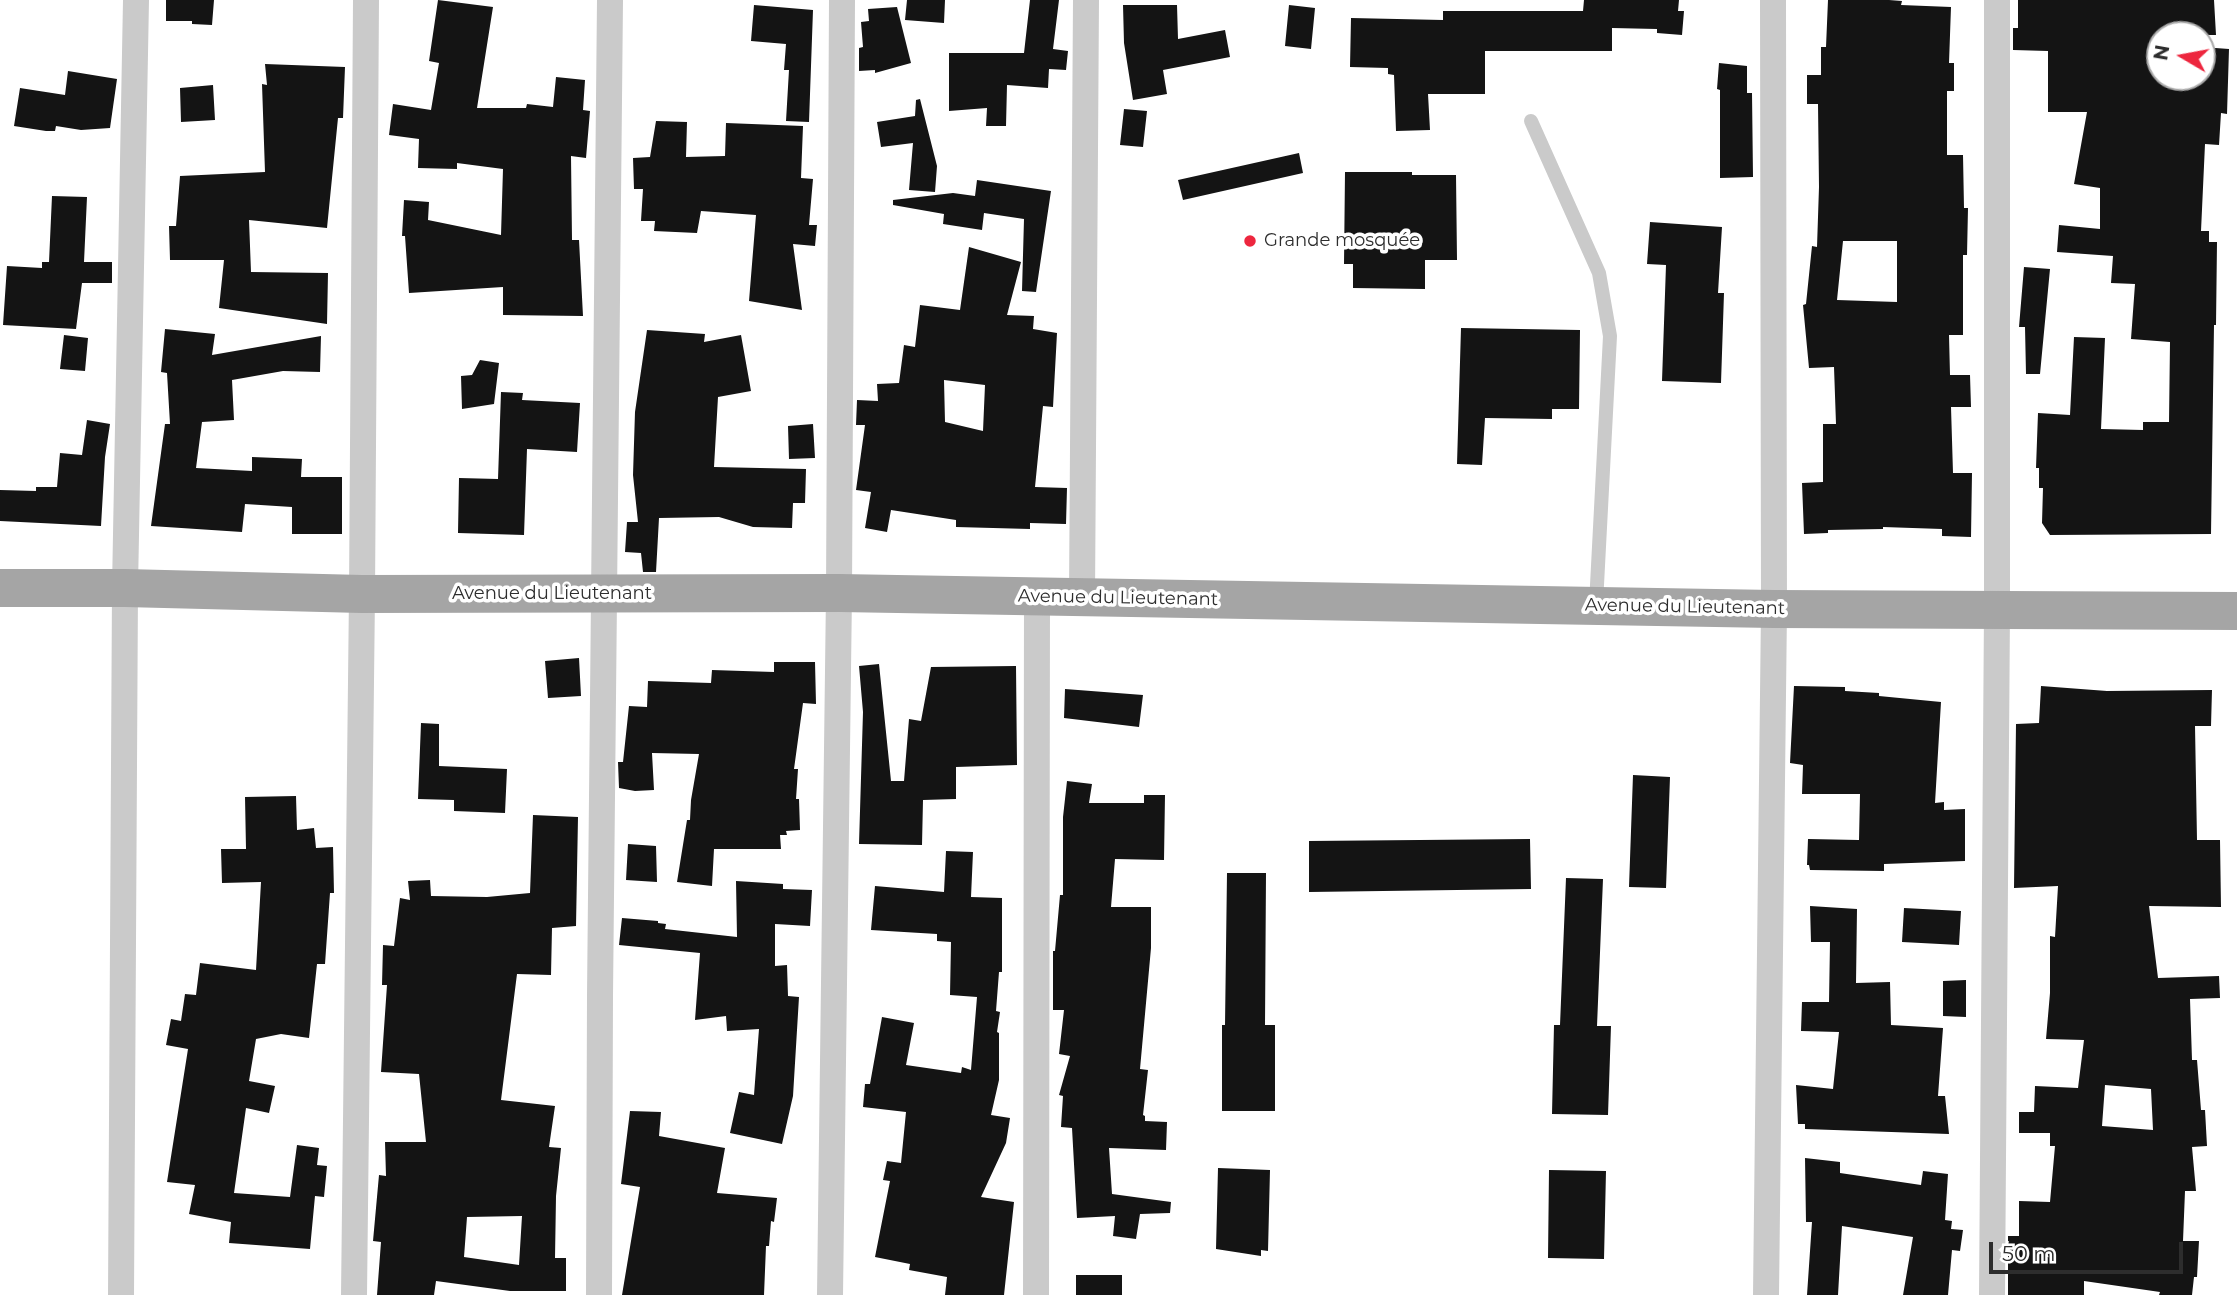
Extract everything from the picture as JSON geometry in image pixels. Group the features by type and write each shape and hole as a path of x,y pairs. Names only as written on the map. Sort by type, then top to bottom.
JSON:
{"main road":[{"name":"Avenue du Lieutenant","path":"0,588 362,594 839,593 1774,609 2237,611"}],"street":[{"path":"121,1295 125,588 136,0"},
{"path":"354,1295 366,0"},
{"path":"599,1295 610,0"},
{"path":"830,1295 839,593 842,0"},
{"path":"1082,597 1086,0"},
{"path":"1766,1295 1774,609 1773,0"},
{"path":"1992,1295 1997,609 1997,0"},
{"path":"1036,1295 1037,597"}],"lane":[{"path":"1531,121 1599,273 1610,336 1595,606"}],"building":[{"path":"166,0 214,0 212,25 192,24 192,21 166,21"},
{"path":"438,0 493,7 477,108 526,108 527,104 553,107 556,77 585,80 583,110 590,111 586,158 571,156 572,240 579,240 583,316 503,315 503,287 409,293 405,236 402,236 404,200 429,202 428,220 501,235 503,169 457,163 457,169 418,168 419,139 389,135 393,104 431,110 439,63 429,61"},
{"path":"907,0 945,0 944,23 905,20"},
{"path":"1030,0 1059,0 1053,49 1068,51 1066,70 1049,69 1048,88 1007,85 1006,126 986,126 987,108 949,111 949,53 1024,53"},
{"path":"1584,0 1679,0 1678,11 1684,11 1682,35 1657,33 1657,29 1612,28 1612,51 1485,51 1485,94 1428,94 1430,130 1396,131 1394,75 1388,74 1388,68 1350,67 1351,18 1443,20 1443,11 1583,11"},
{"path":"1828,0 1889,0 1902,1 1901,5 1951,7 1949,63 1954,63 1954,91 1947,91 1947,155 1963,155 1964,208 1968,208 1967,255 1963,255 1963,335 1949,335 1950,375 1970,375 1971,407 1951,407 1953,473 1972,473 1971,537 1942,536 1942,529 1883,527 1804,534 1802,483 1823,482 1823,424 1836,424 1834,367 1809,368 1803,305 1806,304 1812,246 1817,247 1819,187 1818,104 1807,104 1807,75 1821,75 1821,47 1826,47","holes":["1843,241 1897,241 1897,302 1837,300"]},
{"path":"2018,0 2214,0 2215,21 2146,21 2146,91 2216,91 2216,48 2229,49 2227,114 2221,113 2219,145 2205,144 2201,231 2209,231 2209,242 2217,242 2211,534 2050,535 2042,523 2043,488 2039,488 2039,468 2036,468 2038,413 2070,415 2074,337 2105,338 2101,429 2143,430 2143,422 2169,422 2170,342 2131,339 2135,284 2111,283 2113,256 2057,252 2059,225 2100,229 2100,188 2074,184 2087,112 2048,112 2048,51 2013,50 2013,28 2018,28"},
{"path":"754,5 813,10 809,122 786,121 789,70 784,70 786,44 751,41"},
{"path":"1123,5 1177,5 1178,39 1225,30 1230,57 1163,70 1167,94 1133,100 1124,43"},
{"path":"1289,5 1315,8 1311,49 1285,46"},
{"path":"897,7 911,63 875,73 875,70 859,71 859,48 863,47 861,22 869,21 868,9"},
{"path":"1719,63 1747,66 1747,93 1752,93 1753,177 1720,178 1720,90 1717,89"},
{"path":"265,64 345,67 343,118 338,118 327,228 249,220 251,272 328,273 327,324 219,308 224,260 170,260 169,226 176,226 180,176 265,172 262,84 267,85"},
{"path":"68,71 117,79 110,128 81,130 56,126 55,131 46,131 14,126 20,88 65,95"},
{"path":"213,85 215,120 181,122 180,88"},
{"path":"920,99 937,166 935,192 909,190 913,143 881,147 877,122 915,116 916,100"},
{"path":"1124,109 1147,111 1143,147 1120,145"},
{"path":"656,121 687,122 686,157 725,156 726,123 803,126 801,178 813,179 809,225 817,225 815,246 793,244 802,310 749,301 756,215 701,211 697,233 654,231 655,221 641,221 643,189 634,189 633,158 650,157"},
{"path":"1299,153 1303,173 1183,200 1178,180"},
{"path":"1345,172 1456,175 1457,260 1425,260 1425,289 1353,288 1353,264 1344,264"},
{"path":"977,180 1051,191 1036,292 1022,291 1024,219 984,213 982,230 943,224 944,214 893,205 893,200 953,193 975,196"},
{"path":"52,196 87,197 84,262 112,262 112,283 82,283 76,329 3,325 7,266 42,268 42,262 49,262"},
{"path":"1650,222 1722,227 1718,293 1724,293 1721,383 1662,381 1666,265 1647,264"},
{"path":"969,247 1021,262 1007,315 1034,316 1033,329 1057,333 1053,407 1043,406 1035,487 1067,488 1066,524 1030,523 1030,529 956,527 956,520 891,510 887,532 865,528 871,492 856,490 865,425 856,425 857,400 878,401 877,384 899,383 904,345 915,347 920,305 960,310","holes":["944,380 985,385 983,431 945,422"]},
{"path":"2024,267 2050,269 2040,374 2026,374 2025,327 2019,327"},
{"path":"1461,328 1580,330 1579,409 1552,409 1552,419 1485,418 1482,465 1457,464"},
{"path":"165,329 215,334 212,355 321,336 320,372 283,371 232,380 234,420 202,422 196,468 252,471 252,457 302,459 301,477 342,477 342,534 292,534 292,507 245,504 242,532 151,526 165,424 170,424 167,373 161,372"},
{"path":"647,330 705,334 704,342 741,335 751,391 718,397 714,467 806,469 805,503 793,503 792,528 753,527 719,517 659,518 656,572 643,572 641,553 625,552 627,522 638,522 633,475 635,412"},
{"path":"64,335 88,338 85,371 60,369"},
{"path":"480,360 499,363 494,404 462,409 461,376 472,375"},
{"path":"501,392 523,393 522,400 580,403 577,452 527,449 524,535 458,533 459,478 498,479"},
{"path":"87,420 110,424 101,526 0,521 0,490 36,491 36,487 57,487 60,453 82,455"},
{"path":"813,424 815,458 789,459 788,426"},
{"path":"579,658 581,696 548,698 545,661"},
{"path":"774,662 815,662 816,704 803,703 794,769 798,769 796,799 799,799 800,830 786,831 787,835 780,835 781,849 714,849 712,886 677,882 687,820 690,820 699,754 652,753 654,790 619,788 618,762 623,762 629,706 647,707 648,681 711,683 712,670 774,672"},
{"path":"879,664 891,781 904,781 909,719 921,721 931,667 1016,666 1017,765 956,767 956,799 923,800 922,845 859,844 863,712 859,666"},
{"path":"1794,686 1845,687 1845,691 1941,702 1935,803 1944,802 1944,810 1965,809 1965,861 1884,864 1884,871 1810,870 1807,865 1808,839 1859,840 1860,794 1802,794 1803,765 1790,763"},
{"path":"2041,686 2107,691 2212,690 2211,726 2195,726 2197,840 2220,840 2221,907 2149,906 2158,978 2219,976 2220,998 2190,999 2192,1060 2197,1060 2201,1110 2205,1110 2207,1146 2192,1147 2196,1191 2185,1191 2183,1241 2199,1241 2197,1277 2194,1277 2192,1295 2159,1295 2160,1292 2084,1281 2084,1295 2008,1295 2008,1236 2019,1236 2019,1201 2050,1202 2055,1146 2050,1146 2050,1133 2019,1133 2019,1112 2034,1112 2035,1086 2078,1088 2084,1040 2046,1039 2050,993 2050,936 2055,937 2058,886 2014,888 2016,724 2039,723","holes":["2105,1085 2151,1089 2153,1130 2102,1126"]},
{"path":"1065,689 1143,695 1139,727 1064,718"},
{"path":"421,723 439,724 439,766 507,769 505,813 454,811 454,800 418,799"},
{"path":"1633,775 1670,777 1666,888 1629,887"},
{"path":"1067,781 1092,784 1089,803 1144,803 1144,795 1165,795 1164,860 1115,859 1111,907 1151,907 1151,948 1140,1069 1148,1070 1143,1115 1145,1121 1167,1122 1166,1150 1109,1148 1112,1194 1171,1202 1170,1213 1140,1214 1136,1239 1113,1236 1115,1216 1077,1218 1072,1128 1061,1127 1063,1096 1059,1095 1070,1056 1059,1054 1064,1010 1053,1010 1053,951 1060,895 1063,895 1063,817"},
{"path":"296,796 297,830 314,828 316,848 333,847 334,893 330,893 325,964 317,964 309,1038 281,1034 256,1039 249,1081 275,1086 269,1113 246,1108 234,1193 290,1197 297,1145 319,1148 317,1165 327,1166 324,1197 315,1196 310,1249 229,1243 231,1222 189,1214 195,1185 167,1182 188,1049 166,1045 171,1019 181,1021 185,994 196,995 200,963 256,970 261,882 222,883 221,849 246,849 245,797"},
{"path":"533,815 578,817 576,926 552,928 551,975 517,974 501,1100 555,1106 549,1147 561,1148 556,1196 555,1258 566,1258 566,1291 510,1291 436,1281 434,1295 377,1295 381,1242 373,1241 379,1175 386,1176 385,1142 426,1142 419,1074 381,1072 387,985 382,985 383,945 394,946 400,898 410,900 408,881 430,880 431,896 487,897 530,893","holes":["522,1216 519,1265 464,1257 467,1217"]},
{"path":"1530,839 1531,889 1309,892 1309,841"},
{"path":"628,844 656,846 657,882 626,880"},
{"path":"946,851 973,852 971,897 1002,898 1002,972 999,972 996,1011 1000,1012 997,1032 999,1080 991,1115 1010,1118 1006,1143 981,1197 1014,1202 1004,1295 945,1295 947,1277 909,1270 910,1264 875,1257 890,1181 883,1180 887,1161 901,1163 906,1112 863,1107 865,1084 870,1084 882,1017 914,1023 906,1065 961,1073 962,1067 971,1070 977,997 950,995 951,942 937,941 937,934 871,930 875,886 944,892"},
{"path":"1227,873 1266,873 1265,1025 1275,1025 1275,1111 1222,1111"},
{"path":"1566,878 1603,879 1597,1026 1611,1026 1608,1115 1552,1114 1554,1025 1560,1025"},
{"path":"736,881 783,884 783,889 812,890 810,926 775,924 775,966 787,965 788,996 799,997 793,1096 782,1144 730,1133 739,1092 754,1095 759,1029 727,1031 726,1016 695,1020 700,953 619,945 622,918 658,921 666,924 665,929 737,937"},
{"path":"1810,906 1857,909 1856,983 1890,982 1891,1025 1943,1028 1938,1096 1945,1096 1949,1134 1805,1129 1805,1124 1798,1124 1796,1085 1833,1089 1839,1032 1801,1031 1802,1002 1829,1002 1830,942 1811,942"},
{"path":"1904,908 1961,911 1959,945 1902,942"},
{"path":"1966,980 1966,1017 1943,1016 1943,981"},
{"path":"630,1111 661,1112 659,1136 725,1148 717,1193 777,1198 774,1222 771,1221 769,1246 766,1246 764,1295 622,1295 640,1187 621,1184"},
{"path":"1805,1158 1840,1162 1840,1173 1921,1185 1923,1171 1948,1174 1945,1220 1952,1221 1951,1229 1963,1230 1960,1251 1952,1250 1948,1295 1903,1295 1913,1237 1842,1226 1838,1295 1807,1295 1812,1222 1806,1222"},
{"path":"1218,1168 1270,1170 1268,1251 1261,1250 1261,1256 1216,1249"},
{"path":"1549,1170 1606,1171 1604,1259 1548,1258"},
{"path":"1076,1275 1122,1275 1122,1295 1076,1295"}],"place":[{"name":"Grande mosquée","path":"1250,241"}]}
